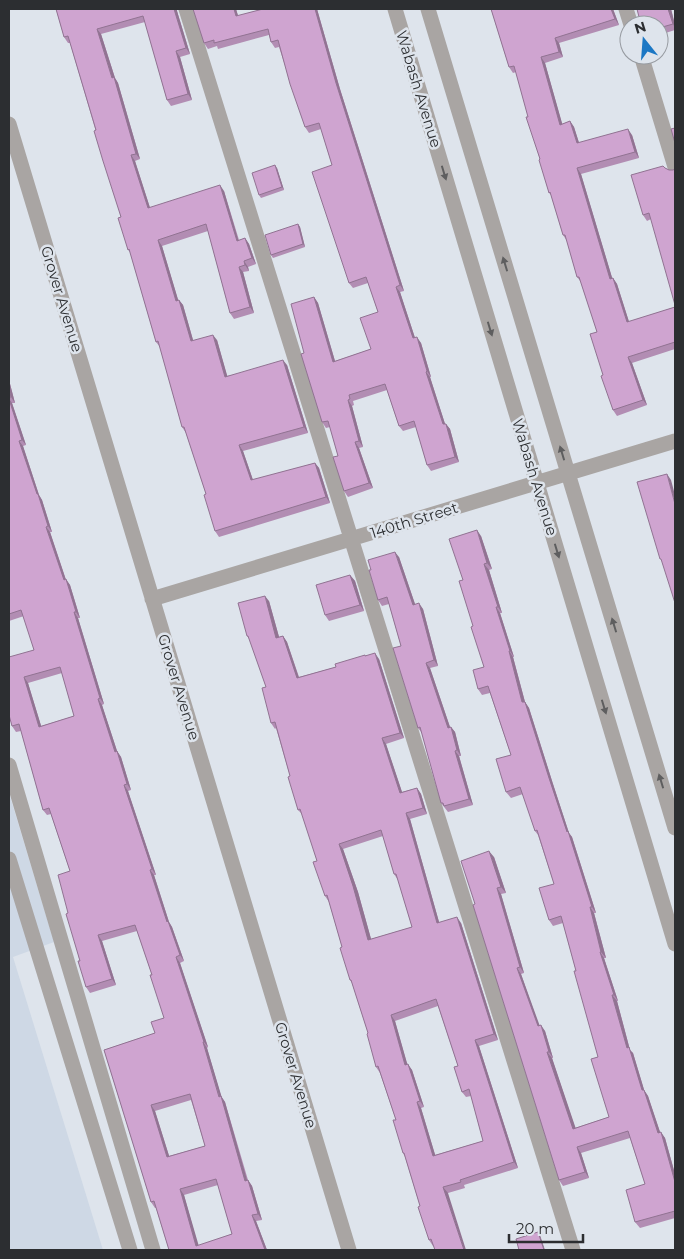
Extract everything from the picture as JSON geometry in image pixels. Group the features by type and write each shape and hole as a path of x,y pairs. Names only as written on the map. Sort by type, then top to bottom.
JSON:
{"street":[{"path":"186,9 573,1250"},
{"name":"Wabash Avenue","path":"395,9 675,944"},
{"path":"428,9 675,828"},
{"path":"644,65 675,167"},
{"name":"Grover Avenue","path":"9,124 349,1250"},
{"name":"140th Street","path":"152,598 675,441"},
{"path":"9,765 153,1250"},
{"path":"9,859 130,1250"}],"shaded area":[{"path":"9,793 54,942 13,957 103,1250 9,1250"}],"building":[{"path":"56,9 174,9 186,48 176,51 188,94 167,100 143,16 97,29 112,78 114,77 136,154 131,155 148,208 220,185 237,241 245,238 252,258 244,261 245,265 239,267 250,307 230,313 206,224 158,240 176,301 179,300 191,341 213,335 225,377 283,360 304,427 239,445 251,480 315,463 326,497 215,531 204,495 206,494 184,427 182,427 158,341 156,342 118,218 121,217 94,131 96,130 68,36 64,37"},
{"path":"193,9 234,9 236,16 263,9 315,9 336,83 400,285 396,287 413,338 417,337 426,372 443,424 446,424 455,457 427,465 414,421 399,426 385,384 349,395 350,399 348,400 359,441 355,442 369,483 344,491 333,457 338,456 328,421 322,422 301,354 304,353 291,304 314,297 333,362 371,349 360,318 378,312 366,277 349,283 312,172 332,165 319,123 305,127 290,84 278,40 271,42 268,29 214,43 214,40 204,43"},
{"path":"491,9 611,9 615,19 555,38 559,52 541,57 560,125 570,121 577,143 628,129 635,152 577,168 610,279 613,278 627,322 675,307 675,342 628,357 643,400 613,410 601,376 603,375 590,334 597,332 549,193 526,117 528,117 514,66 509,67"},
{"path":"637,9 668,9 673,24 669,25 669,15 638,15"},
{"path":"675,128 675,143 671,129"},
{"path":"275,165 282,187 259,195 252,173"},
{"path":"663,166 669,170 675,169 675,305 649,213 643,215 631,175"},
{"path":"298,224 303,244 271,255 265,235"},
{"path":"9,399 22,440 19,441 48,526 46,527 64,580 66,579 76,612 74,612 100,698 98,699 115,752 117,751 127,784 124,785 152,869 150,870 180,955 176,957 204,1042 219,1097 221,1096 245,1181 248,1180 258,1214 252,1215 265,1250 169,1250 154,1201 151,1202 104,1050 155,1033 151,1022 164,1018 135,925 98,935 112,979 86,987 66,914 68,913 58,875 70,871 49,808 43,810 19,724 12,726 9,715 9,657 34,650 21,610 9,614","holes":["60,667 74,716 39,727 24,677","190,1094 205,1146 167,1157 151,1105","216,1179 232,1234 196,1246 180,1189"]},
{"path":"667,474 675,504 675,603 637,482"},
{"path":"477,530 487,563 484,564 498,607 496,607 510,651 522,702 525,702 592,907 590,907 600,952 614,995 612,995 627,1048 629,1047 658,1133 661,1132 675,1182 675,1211 635,1222 626,1190 645,1184 628,1131 577,1147 585,1172 559,1180 461,861 489,851 501,887 497,888 520,967 517,968 538,1026 541,1025 549,1052 547,1052 573,1129 609,1117 591,1059 598,1057 561,916 549,920 539,888 554,884 537,830 535,831 520,787 506,792 496,759 511,755 488,686 478,689 473,670 484,667 459,581 463,580 449,539"},
{"path":"395,552 413,605 419,603 434,660 426,663 448,728 451,727 457,750 455,751 469,799 444,806 441,803 420,727 418,728 393,648 401,646 387,597 378,600 369,570 371,570 368,560"},
{"path":"350,575 360,605 325,615 316,585"},
{"path":"265,596 276,638 283,636 297,678 336,667 335,664 375,653 400,733 382,738 400,793 417,788 423,808 406,813 437,923 457,917 494,1034 475,1040 514,1162 443,1187 464,1250 435,1250 431,1239 429,1240 393,1120 396,1120 378,1066 376,1067 368,1033 340,948 342,947 327,895 325,896 313,862 317,861 288,777 290,776 275,722 271,723 262,688 266,687 247,636 238,603","holes":["381,830 412,927 368,940 339,844","436,999 458,1066 454,1067 462,1092 469,1089 483,1141 433,1156 417,1102 420,1101 408,1064 405,1065 391,1015"]},
{"path":"538,1232 544,1250 519,1250 516,1239"}]}
